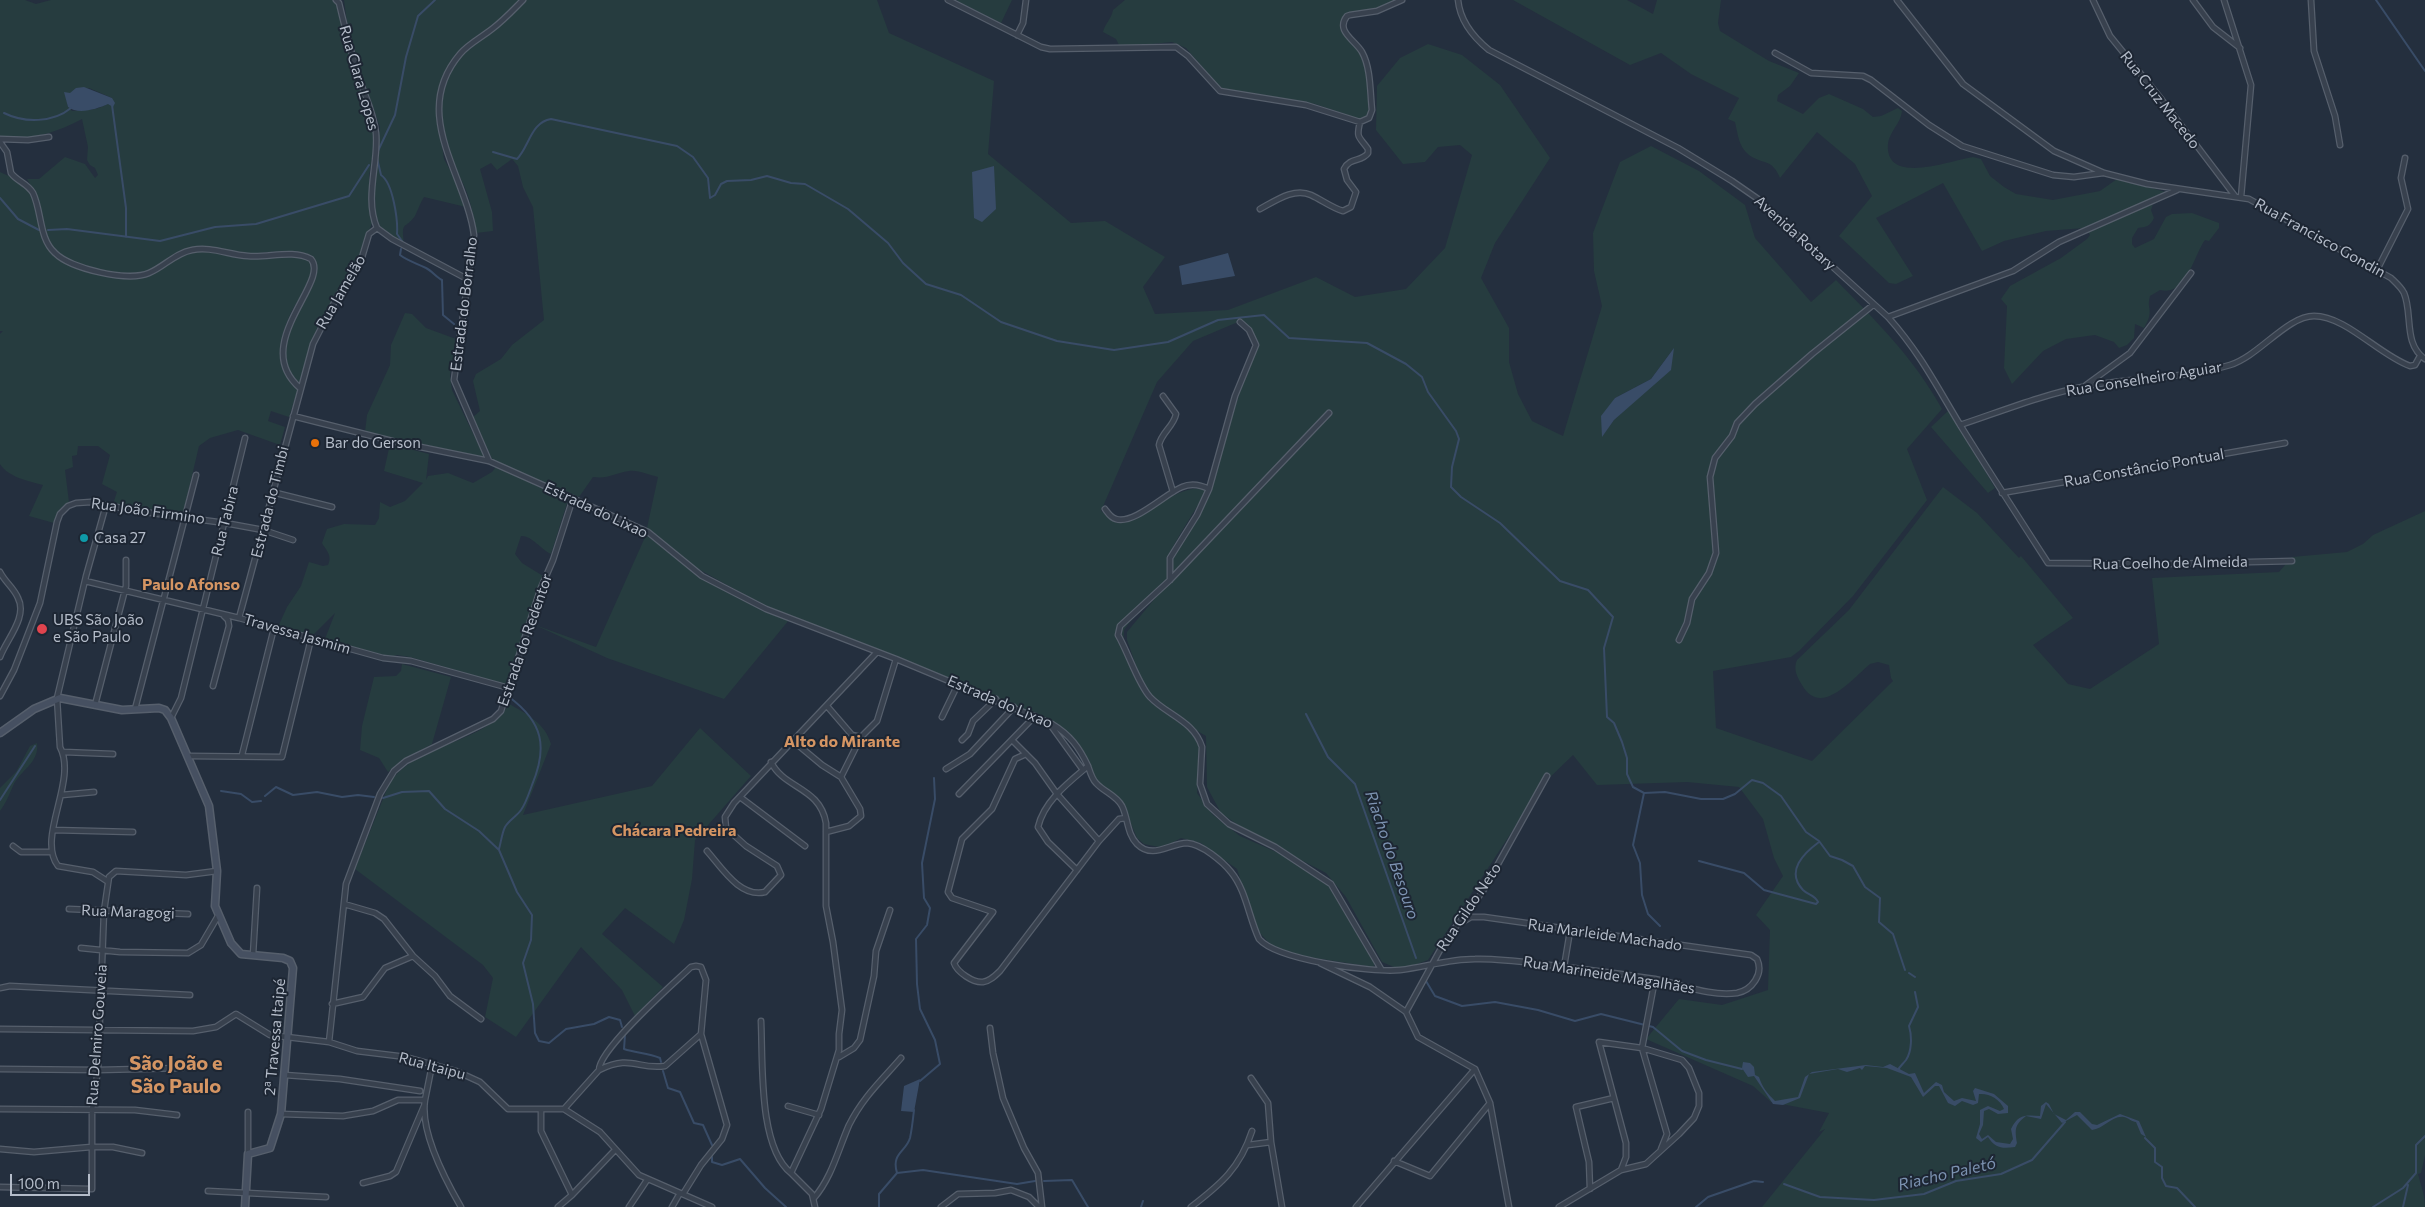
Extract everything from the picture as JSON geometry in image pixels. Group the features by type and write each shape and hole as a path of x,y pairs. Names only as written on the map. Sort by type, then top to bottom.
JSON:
{"street":[{"name":"Estrada do Borralho","path":"489,461 454,380 474,244 472,222 444,146 440,110 441,91 458,56 505,18 523,0"},
{"path":"948,0 1041,47 1058,50 1176,47 1188,56 1220,92 1306,105 1360,122 1369,118 1372,114 1367,66 1360,50 1345,33 1344,19 1350,14 1377,11 1402,0"},
{"path":"1017,35 1022,23 1026,0"},
{"name":"Avenida Rotary","path":"1458,0 1463,18 1470,32 1489,50 1678,148 1732,181 1758,199 1888,317 1926,365 1960,425 2048,563"},
{"name":"Rua Francisco Gondin","path":"1897,0 1963,84 2054,151 2104,173 2177,190 2241,197 2255,202 2391,278 2403,292 2411,337 2420,356"},
{"name":"Rua Cruz Macedo","path":"2093,0 2110,36 2162,100 2234,196"},
{"path":"2193,0 2213,27 2240,48"},
{"path":"2224,0 2250,79 2251,90 2241,197"},
{"path":"2311,0 2314,51 2335,116 2340,144"},
{"name":"Rua Clara Lopes","path":"339,1 350,48 370,105 376,132 371,176 374,216 377,228"},
{"path":"1776,53 1811,73 1864,76 1929,125 1962,146 2000,157 2029,169 2058,176 2085,176 2104,173"},
{"path":"1260,209 1280,198 1300,192 1311,195 1339,210 1347,211 1355,202 1356,192 1347,180 1344,168 1350,161 1362,158 1368,153 1366,146 1358,136 1360,122"},
{"path":"0,140 28,140 49,137"},
{"path":"0,140 8,152 11,173 26,183 33,194 50,248 62,259 76,265 113,274 141,276 151,272 178,254 203,249 246,256 285,254 311,259 315,264 315,273 291,320 284,350 287,374 300,388"},
{"path":"2378,270 2408,208 2401,178 2405,158"},
{"path":"1888,317 2012,271 2058,242 2177,190"},
{"path":"377,228 392,239 469,280"},
{"name":"Rua Jamelão","path":"293,416 318,332 346,281 360,264 369,234 377,228"},
{"path":"2085,386 2130,353 2191,273"},
{"path":"1679,640 1687,623 1692,599 1715,560 1716,547 1710,477 1715,458 1732,436 1737,424 1755,404 1812,354 1873,305"},
{"name":"Rua Conselheiro Aguiar","path":"1960,425 2085,386 2153,379 2232,364 2259,350 2292,323 2312,316 2331,319 2406,364 2414,366 2420,356"},
{"path":"1170,580 1170,558 1198,515 1209,489 1236,396 1256,345 1249,330 1240,322"},
{"path":"2420,356 2425,359"},
{"path":"1163,396 1176,414 1175,419 1161,438 1159,445 1173,492"},
{"path":"1329,413 1170,580 1120,626 1118,635 1146,692 1189,726 1200,741 1202,747 1200,784 1203,797 1214,812 1230,824 1280,850 1331,884 1381,969"},
{"name":"Estrada do Lixao","path":"293,416 396,442 489,461 648,532 702,576 746,600 996,699 1048,722 1071,737 1096,782 1118,800 1132,837 1139,846 1146,850 1159,851 1187,843 1198,847 1219,861 1236,879 1254,929 1265,945 1283,954 1318,962 1381,969 1401,970 1433,963"},
{"name":"Estrada do Timbi","path":"239,618 293,416"},
{"name":"Rua Tabira","path":"171,718 181,698 245,438"},
{"name":"Rua Constâncio Pontual","path":"2002,493 2285,443"},
{"path":"135,709 196,475"},
{"path":"1104,509 1115,519 1125,519 1148,510 1173,492 1189,485 1209,489"},
{"path":"272,492 332,507"},
{"name":"Estrada do Redentor","path":"329,1042 346,884 380,794 394,771 417,755 493,719 501,711 540,590 553,560 573,498"},
{"name":"Rua João Firmino","path":"0,696 14,670 40,603 56,526 63,510 82,502 106,505 137,511 185,516 263,530 293,540"},
{"path":"106,505 57,698 60,746 64,752 62,795 53,830 52,852 58,866 93,872 107,881 116,871 186,875 217,871"},
{"path":"95,704 127,580 126,560"},
{"name":"Rua Coelho de Almeida","path":"2048,563 2167,564 2292,561"},
{"path":"0,572 2,581 18,596 20,607 15,629 0,658"},
{"name":"Travessa Jasmim","path":"85,582 239,618 391,660 411,661 509,688"},
{"path":"213,686 229,626 228,620 222,614"},
{"path":"242,755 274,628"},
{"path":"189,756 242,755 282,757 311,639"},
{"path":"707,851 739,886 749,892 765,892 781,875 781,871 777,866 746,846 724,826 728,812 771,762 877,652"},
{"path":"841,777 861,737 877,721 896,659"},
{"path":"942,717 958,684"},
{"path":"0,733 34,709 57,698 122,710 162,708 171,718"},
{"path":"962,740 968,734 973,721 996,699"},
{"path":"827,706 852,735 861,737"},
{"path":"946,769 970,754 1014,707"},
{"path":"959,794 1035,716"},
{"name":"2ª Travessa Itaipé","path":"171,718 209,806 217,871 215,906 233,948 241,954 284,958 292,964 281,1114 270,1148 248,1154"},
{"path":"1048,722 1082,770"},
{"path":"792,740 822,765 841,777 860,809 861,816 849,826 826,832"},
{"path":"1012,740 1026,754 1057,794 1099,842"},
{"path":"64,752 113,754"},
{"path":"1026,754 1015,759 992,809 967,832 960,844 948,895 993,912 954,960 956,968 978,981 993,977 1099,842 1119,819 1126,818"},
{"path":"771,762 779,774 813,797 825,815 826,906 842,1010 839,1057 819,1115 791,1173"},
{"path":"1076,870 1039,830 1042,815 1057,794 1088,766"},
{"name":"Rua Gildo Neto","path":"1406,1012 1457,925 1483,892 1547,776"},
{"path":"62,795 94,792"},
{"path":"740,797 805,846"},
{"path":"53,830 133,832"},
{"path":"13,846 21,852 52,852"},
{"name":"Rua Delmiro Gouveia","path":"0,1187 92,1189 92,1109 98,1070 104,911 107,881"},
{"path":"254,956 257,888"},
{"path":"344,904 380,916 413,956 430,971 450,996 481,1019"},
{"name":"Rua Maragogi","path":"69,909 188,914"},
{"path":"839,1057 854,1048 860,1040 874,976 876,951 890,910"},
{"path":"81,948 103,951 188,953 201,945 218,916"},
{"name":"Rua Marleide Machado","path":"1457,925 1475,916 1570,931 1616,935 1754,957"},
{"path":"1564,967 1570,931"},
{"path":"332,1004 363,997 385,968 413,956"},
{"name":"Rua Marineide Magalhães","path":"1433,963 1488,958 1655,979 1715,992 1737,992 1746,990 1757,977 1759,963 1754,957"},
{"path":"1318,962 1331,970 1362,982 1406,1012 1418,1038 1475,1069 1490,1103 1509,1207"},
{"path":"599,1070 600,1062 624,1032 690,967 696,966 704,970 706,980 701,1034 726,1119 726,1130 672,1207"},
{"path":"1655,979 1642,1048 1667,1134 1658,1154"},
{"path":"0,988 10,986 190,995"},
{"name":"Rua Itaipu","path":"100,1031 203,1030 220,1025 236,1014 264,1033 329,1042 357,1051 406,1057 470,1076 480,1082 508,1108 564,1109"},
{"path":"761,1021 765,1092 771,1140 781,1164 809,1190 814,1198 815,1207"},
{"path":"0,1029 54,1028 100,1031"},
{"path":"990,1028 993,1054 1003,1098 1024,1148 1038,1173 1041,1207"},
{"path":"701,1034 665,1066 622,1061 599,1070 564,1109 600,1132 630,1168 647,1180 712,1207"},
{"path":"1559,1207 1621,1170 1646,1164 1694,1118 1700,1100 1686,1063 1642,1048 1600,1042 1626,1143 1626,1157 1621,1170"},
{"path":"814,1198 826,1182 850,1124 867,1094 901,1058"},
{"path":"363,1183 390,1176 396,1172 425,1102 432,1065"},
{"path":"0,1069 98,1070 182,1068"},
{"path":"1356,1207 1475,1069"},
{"path":"285,1075 350,1080 420,1091"},
{"path":"1251,1078 1268,1103 1271,1142 1282,1207"},
{"path":"1590,1189 1589,1162 1576,1107 1614,1098"},
{"path":"281,1114 343,1116 373,1111 398,1100 425,1102"},
{"path":"425,1102 442,1172 461,1207"},
{"path":"1394,1161 1430,1176 1490,1103"},
{"path":"788,1106 819,1115"},
{"path":"0,1109 142,1110 177,1115"},
{"path":"542,1109 541,1130 572,1195"},
{"path":"245,1207 248,1112"},
{"path":"1191,1207 1229,1175 1248,1145 1252,1131"},
{"path":"1248,1145 1271,1142"},
{"path":"0,1149 34,1152 91,1147 113,1148 142,1153"},
{"path":"558,1207 615,1150"},
{"path":"629,1207 647,1180"},
{"path":"941,1207 958,1194 995,1193 1011,1190 1029,1197 1041,1207"},
{"path":"208,1191 326,1198"}],"green space":[{"path":"0,0 25,0 36,4 51,0 333,0 336,3 350,57 373,119 374,148 369,176 373,220 357,265 345,279 317,328 299,383 293,378 288,368 286,356 287,343 289,331 309,292 316,270 316,262 311,256 296,251 247,254 202,246 181,251 144,272 112,272 74,262 57,252 52,245 27,179 39,179 65,157 85,164 95,178 98,175 95,168 87,160 88,147 82,119 42,135 20,138 0,136","holes":["89,88 112,98 99,108 72,111 68,107 66,95"]},
{"path":"344,0 520,0 502,18 455,57 438,90 440,132 444,159 456,181 466,207 424,197 415,216 404,228 404,243 382,231 376,216 374,174 380,127 362,76 347,22"},
{"path":"525,0 877,0 889,33 994,81 988,154 1071,223 1105,221 1165,257 1143,287 1155,314 1228,310 1316,277 1355,297 1406,289 1445,248 1472,155 1460,145 1438,147 1425,162 1403,164 1376,130 1377,86 1400,58 1428,44 1462,55 1500,85 1550,158 1495,243 1481,278 1509,328 1509,362 1518,394 1532,421 1563,436 1602,306 1594,271 1593,233 1620,162 1651,146 1699,171 1745,205 1755,238 1811,302 1836,280 1880,325 1907,357 1942,409 1907,449 1927,500 1853,596 1791,657 1713,671 1716,728 1812,761 1893,681 1889,665 1878,662 1870,664 1846,686 1836,692 1827,697 1818,698 1810,694 1800,682 1796,670 1797,660 1849,610 1943,487 1977,513 2019,558 2021,556 2073,618 2033,645 2068,684 2090,689 2159,644 2152,578 2279,572 2292,557 2347,552 2363,544 2373,535 2425,511 2425,1155 2421,1173 2418,1174 2424,1194 2425,1207 1762,1207 1825,1129 1819,1132 1829,1113 1771,1102 1753,1086 1646,1039 1679,999 1722,1005 1768,990 1770,930 1756,915 1783,876 1774,858 1763,819 1739,787 1687,782 1597,785 1573,755 1543,784 1428,960 1401,970 1382,962 1346,897 1326,873 1251,834 1221,813 1207,787 1206,736 1177,719 1146,694 1127,640 1127,632 1166,585 1124,630 1123,646 1149,701 1192,732 1201,748 1197,793 1213,815 1240,836 1283,855 1326,881 1375,964 1373,967 1296,955 1271,945 1256,929 1237,869 1201,843 1181,838 1159,847 1144,844 1137,838 1121,800 1098,782 1075,739 1054,722 877,649 768,608 695,567 647,528 658,477 633,471 593,477 579,497 493,461 473,417 480,411 473,381 476,374 501,359 512,345 544,320 533,207 523,187 518,166 512,159 497,170 491,163 480,169 492,212 493,231 476,233 473,213 467,194 451,161 443,131 441,106 445,85 454,67 467,50","holes":["1238,322 1248,330 1255,345 1209,489 1170,563 1171,580 1167,567 1168,558 1206,490 1184,491 1141,514 1117,522 1101,511 1157,382 1193,341","1673,349 1640,396 1614,420 1602,436 1615,398 1651,379"]},
{"path":"958,0 1012,0 1001,23"},
{"path":"1125,0 1397,0 1369,11 1348,13 1341,21 1343,33 1362,56 1366,67 1369,110 1368,115 1359,119 1315,104 1226,91 1217,84 1186,48 1172,42 1120,47 1116,39 1103,32 1113,10"},
{"path":"1513,0 1627,0 1653,14 1657,0 1721,0 1718,23 1720,31 1769,61 1799,73 1790,86 1778,95 1777,101 1803,114 1819,98 1829,94 1863,109 1873,117 1881,116 1898,108 1902,111 1888,143 1890,156 1896,164 1907,168 1921,168 1973,157 1981,159 1990,176 2016,194 2053,200 2100,191 2117,179 2166,192 2084,228 2046,231 2004,241 1982,251 1943,183 1876,218 1913,276 1896,284 1889,283 1839,236 1872,196 1855,164 1817,132 1780,178 1774,167 1754,158 1745,151 1735,122 1728,119 1739,98 1691,74 1661,53 1630,65"},
{"path":"0,172 21,182 31,194 46,242 52,252 61,261 75,267 131,278 145,276 182,255 196,251 238,258 288,255 305,258 312,262 313,274 311,280 289,317 283,339 283,361 286,371 298,389 289,417 271,411 268,421 285,427 280,445 238,430 210,438 199,446 183,514 113,504 117,492 102,484 110,455 98,446 78,446 77,455 72,456 73,467 65,470 69,502 60,509 54,523 29,516 43,485 13,475 0,464 0,334 3,331 0,331"},
{"path":"2153,204 2151,210 2154,218 2153,221 2148,226 2138,228 2132,238 2132,244 2135,248 2154,239 2166,217 2172,214 2192,213 2219,223 2219,228 2209,241 2205,240 2183,281 2176,287 2169,290 2160,290 2150,296 2150,314 2147,322 2144,328 2135,324 2134,338 2127,345 2119,348 2114,342 2095,335 2066,339 2043,351 2012,384 2004,368 2007,306 2001,299 2010,286 2061,258 2087,239 2090,235 2088,231"},
{"path":"405,313 412,314 426,328 456,339 450,375 452,390 483,457 365,432 367,415 390,365 391,345"},
{"path":"1949,410 1995,488 1988,493 1931,427"},
{"path":"390,444 429,454 426,480 428,476 448,473 473,483 492,472 496,467 568,500 551,554 533,540 521,536 515,554 522,563 543,576 507,685 410,657 397,655 391,657 325,639 335,613 312,636 278,627 287,607 301,586 309,562 323,566 328,565 330,558 322,543 327,529 344,524 375,525 379,518 380,502 390,507 405,501 423,483 384,471"},
{"path":"646,535 706,581 789,620 724,699 607,658 535,625 596,647"},
{"path":"402,664 451,677 432,744 400,762 388,772 379,758 360,750 362,726 374,677 396,676 401,671"},
{"path":"509,704 540,725 551,744 523,815 652,786 700,728 751,776 695,840 692,879 684,920 674,944 625,908 602,934 663,987 635,1016 622,990 581,947 516,1037 485,1017 493,978 483,965 355,869 389,784 401,770 416,759 484,728 498,717"},
{"path":"37,743 35,756 16,781 0,811 0,788 16,772 30,746"}],"water":[{"path":"84,87 112,98 115,103 113,107 108,104 93,109 77,111 68,107 64,92 70,93 76,88"},
{"path":"994,166 996,209 982,222 974,218 972,172"},
{"path":"1228,253 1235,276 1182,285 1179,266"},
{"path":"1674,348 1671,370 1614,420 1602,437 1601,416 1615,398 1651,379"},
{"path":"1743,1062 1750,1063 1754,1067 1755,1075 1759,1077 1775,1101 1798,1097 1805,1077 1809,1074 1800,1098 1783,1105 1773,1104 1754,1076 1748,1077 1742,1068"},
{"path":"1890,1064 1909,1074 1915,1073 1924,1093 1936,1082 1942,1085 1944,1092 1954,1101 1962,1098 1976,1101 1973,1091 1975,1088 1994,1094 2008,1106 2008,1113 1998,1114 1989,1109 1984,1111 1983,1125 1979,1134 1982,1139 1988,1135 1996,1142 2010,1144 2013,1139 2011,1129 2017,1120 2026,1116 2019,1122 2016,1128 2017,1143 2015,1147 2003,1148 1996,1146 1988,1137 1981,1142 1976,1138 1980,1124 1980,1110 1988,1106 2000,1111 2004,1109 2000,1102 1990,1096 1979,1094 1978,1103 1973,1105 1962,1101 1955,1106 1948,1103 1939,1086 1935,1086 1923,1097 1911,1077 1887,1068 1865,1066 1862,1070 1860,1068 1847,1072 1838,1069 1809,1074 1812,1072 1866,1065 1883,1067"},
{"path":"920,1079 914,1112 901,1111 904,1086"},
{"path":"2046,1102 2053,1113 2046,1104 2041,1119 2026,1116 2040,1116 2041,1106"},
{"path":"2075,1112 2080,1112 2092,1124 2097,1125 2120,1114 2139,1121 2146,1137 2141,1134 2136,1122 2124,1117 2116,1118 2092,1130 2077,1115 2062,1123 2055,1114 2066,1120"}],"waterway":[{"path":"377,153 395,115 406,57 418,16 435,0"},
{"path":"2376,0 2425,71"},
{"path":"112,105 126,208 126,237"},
{"path":"4,113 20,119 38,120 56,117 71,108"},
{"path":"493,152 517,159 539,125 551,119 677,146 693,157 708,178 710,198 715,195 721,184 727,181 751,180 767,176 791,183 805,184 848,209 888,243 903,263 926,284 961,295 1001,322 1057,341 1114,350 1168,342 1218,320 1264,315 1289,338 1367,343 1406,364 1422,377 1428,392 1456,431 1459,439 1452,467 1451,487 1461,497 1500,523 1560,581 1588,590 1613,617 1604,648 1607,717 1614,723 1622,742 1627,758 1627,774 1633,787 1644,793 1665,792 1701,799 1723,799 1735,794 1752,780 1763,783 1781,796 1806,832 1819,841 1830,856 1853,866 1865,887 1880,898 1879,922 1893,934 1905,970"},
{"path":"377,158 381,175 392,193 396,211 397,234 402,241"},
{"path":"48,230 67,229 160,241 215,227 256,224 349,196 369,165"},
{"path":"0,198 18,219 39,230"},
{"path":"401,249 400,255 428,269 442,280 443,315 454,324"},
{"path":"499,849 505,827 521,810 527,798 537,771 541,747 539,736 529,716 509,697"},
{"name":"Riacho do Besouro","path":"1306,714 1328,757 1355,784 1416,958"},
{"path":"0,800 35,746"},
{"path":"920,1081 940,1064 935,1040 920,1009 917,984 916,939 927,925 930,908 924,898 922,863 935,799 934,778"},
{"path":"265,796 276,787 293,795 317,792 342,797 358,795 374,797"},
{"path":"221,791 241,794 252,802 261,801"},
{"path":"383,798 402,792 429,791 445,809 479,831 499,850 517,892 532,915 531,940 523,963 533,1004 535,1033 539,1041 549,1043 566,1029 594,1024 609,1017 620,1020 622,1027"},
{"path":"1644,793 1633,845 1640,863 1642,895 1648,914 1660,926"},
{"path":"1699,861 1744,873 1764,890 1816,904 1817,900 1803,890 1798,883 1796,869 1808,851 1819,842"},
{"path":"1909,973 1915,977"},
{"name":"Riacho do Besouro","path":"1426,981 1435,996 1462,1006 1495,1002 1538,1010 1575,1021 1601,1014 1653,1027 1682,1051 1706,1060 1742,1069"},
{"path":"1898,1070 1906,1060 1910,1048 1909,1026 1918,1007 1915,992"},
{"path":"625,1035 624,1049 656,1056 660,1058 661,1062"},
{"path":"663,1071 668,1088 680,1092 694,1123 703,1125 712,1145"},
{"path":"897,1173 897,1157 910,1138 914,1110"},
{"name":"Riacho Paletó","path":"1784,1184 1820,1197 1874,1200 1924,1194 1956,1181 2001,1174 2032,1160 2065,1122"},
{"path":"2373,1207 2403,1188 2416,1173 2416,1145 2425,1136"},
{"name":"Riacho do Besouro","path":"2145,1138 2155,1148 2155,1162 2162,1167 2162,1178 2166,1186 2177,1188 2195,1207"},
{"path":"712,1157 712,1162 722,1165 740,1159 765,1188 786,1207"},
{"name":"Riacho Paletó","path":"879,1207 879,1194 897,1173 923,1170 1017,1184 1035,1181"},
{"name":"Riacho Paletó","path":"1044,1181 1072,1180 1088,1207"},
{"name":"Riacho Paletó","path":"1696,1207 1708,1197 1754,1181 1763,1182"},
{"path":"2403,1207 2408,1185"},
{"path":"1141,1207 1143,1201"}],"place":[{"name":"Bar do Gerson","path":"315,443"},
{"name":"Casa 27","path":"84,538"},
{"name":"UBS São João e São Paulo","path":"42,629"}],"district":[{"name":"Paulo Afonso","path":"191,585"},
{"name":"Alto do Mirante","path":"842,742"},
{"name":"Chácara Pedreira","path":"674,831"},
{"name":"São João e São Paulo","path":"176,1074"}]}
